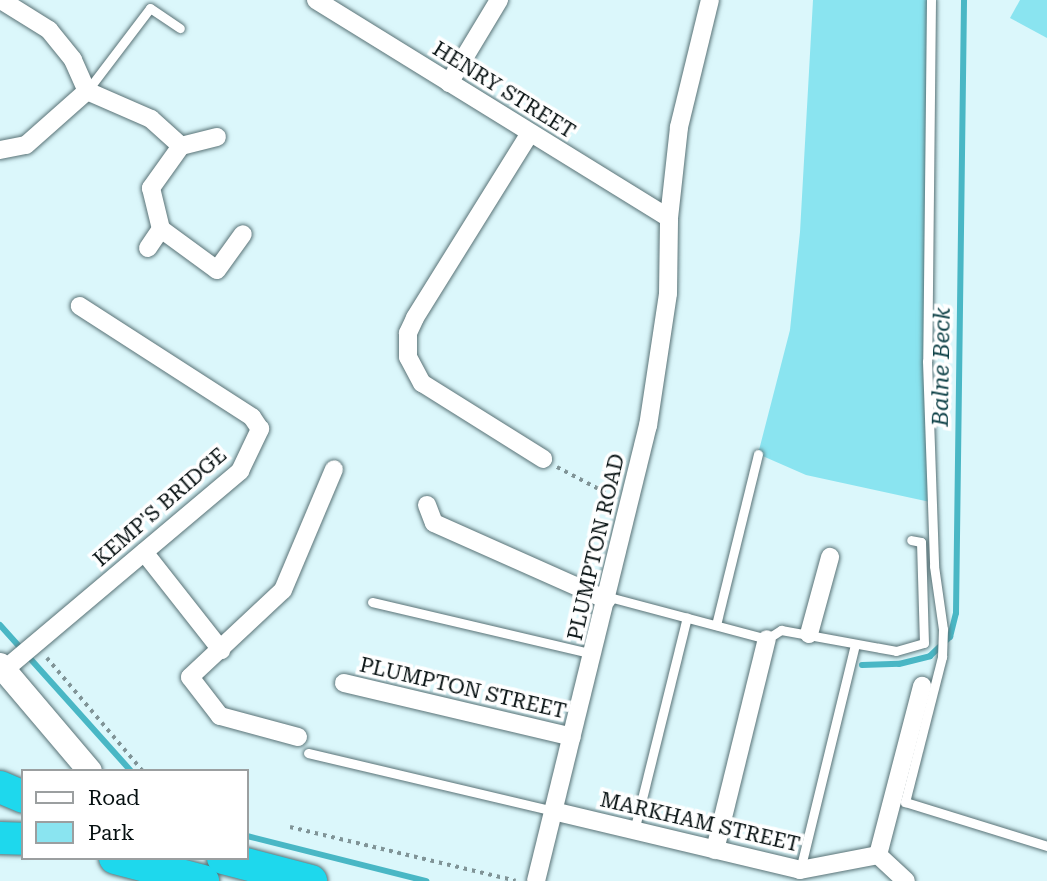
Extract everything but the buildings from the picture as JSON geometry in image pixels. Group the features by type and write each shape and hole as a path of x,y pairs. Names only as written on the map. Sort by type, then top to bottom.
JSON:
{"highway":[{"path":"0,787 21,796"},
{"path":"0,838 21,839"},
{"path":"123,860 203,881"},
{"path":"231,860 311,881"}],"street":[{"path":"1,0 48,30 73,60 87,91 151,119 181,146"},
{"path":"449,83 499,0"},
{"name":"PLUMPTON ROAD","path":"536,881 608,598 660,362 668,293 669,218 679,127 710,0"},
{"name":"HENRY STREET","path":"319,1 669,218"},
{"path":"0,150 26,145 87,91"},
{"path":"530,133 415,318 408,333 408,357 422,383 543,459"},
{"path":"217,137 181,146 151,188 160,229 218,270 243,234"},
{"path":"148,248 160,229"},
{"name":"KEMP'S BRIDGE","path":"8,664 240,471 260,429 252,417 80,306"},
{"path":"298,737 220,716 190,677 283,590 334,469"},
{"path":"427,505 434,523 608,598"},
{"path":"144,552 221,650"},
{"path":"809,634 830,556"},
{"path":"715,850 767,639"},
{"path":"8,664 84,767"},
{"name":"PLUMPTON STREET","path":"344,683 572,737"},
{"path":"906,881 878,855 922,686"},
{"name":"MARKHAM STREET","path":"553,811 800,870 878,855"}],"lane":[{"path":"931,0 927,361 933,553 943,629 942,657 905,802 1047,846"},
{"path":"87,91 150,8 180,28"},
{"path":"716,625 758,454"},
{"path":"608,598 767,639 781,630 896,651 923,643 921,542 911,540"},
{"path":"372,602 593,654"},
{"path":"634,831 687,617"},
{"path":"800,870 855,645"},
{"path":"308,753 553,811"}],"path":[{"path":"543,459 629,504"},
{"path":"34,643 141,769"},
{"path":"290,827 516,881"}],"green space":[{"path":"813,0 931,0 930,502 806,475 758,454 790,330 800,232"},
{"path":"1020,0 1047,0 1047,38 1010,18"}],"waterway":[{"name":"Balne Beck","path":"862,665 899,664 930,656 950,637 956,613 964,0"},
{"path":"0,625 129,769"},
{"path":"248,836 426,881"}]}
